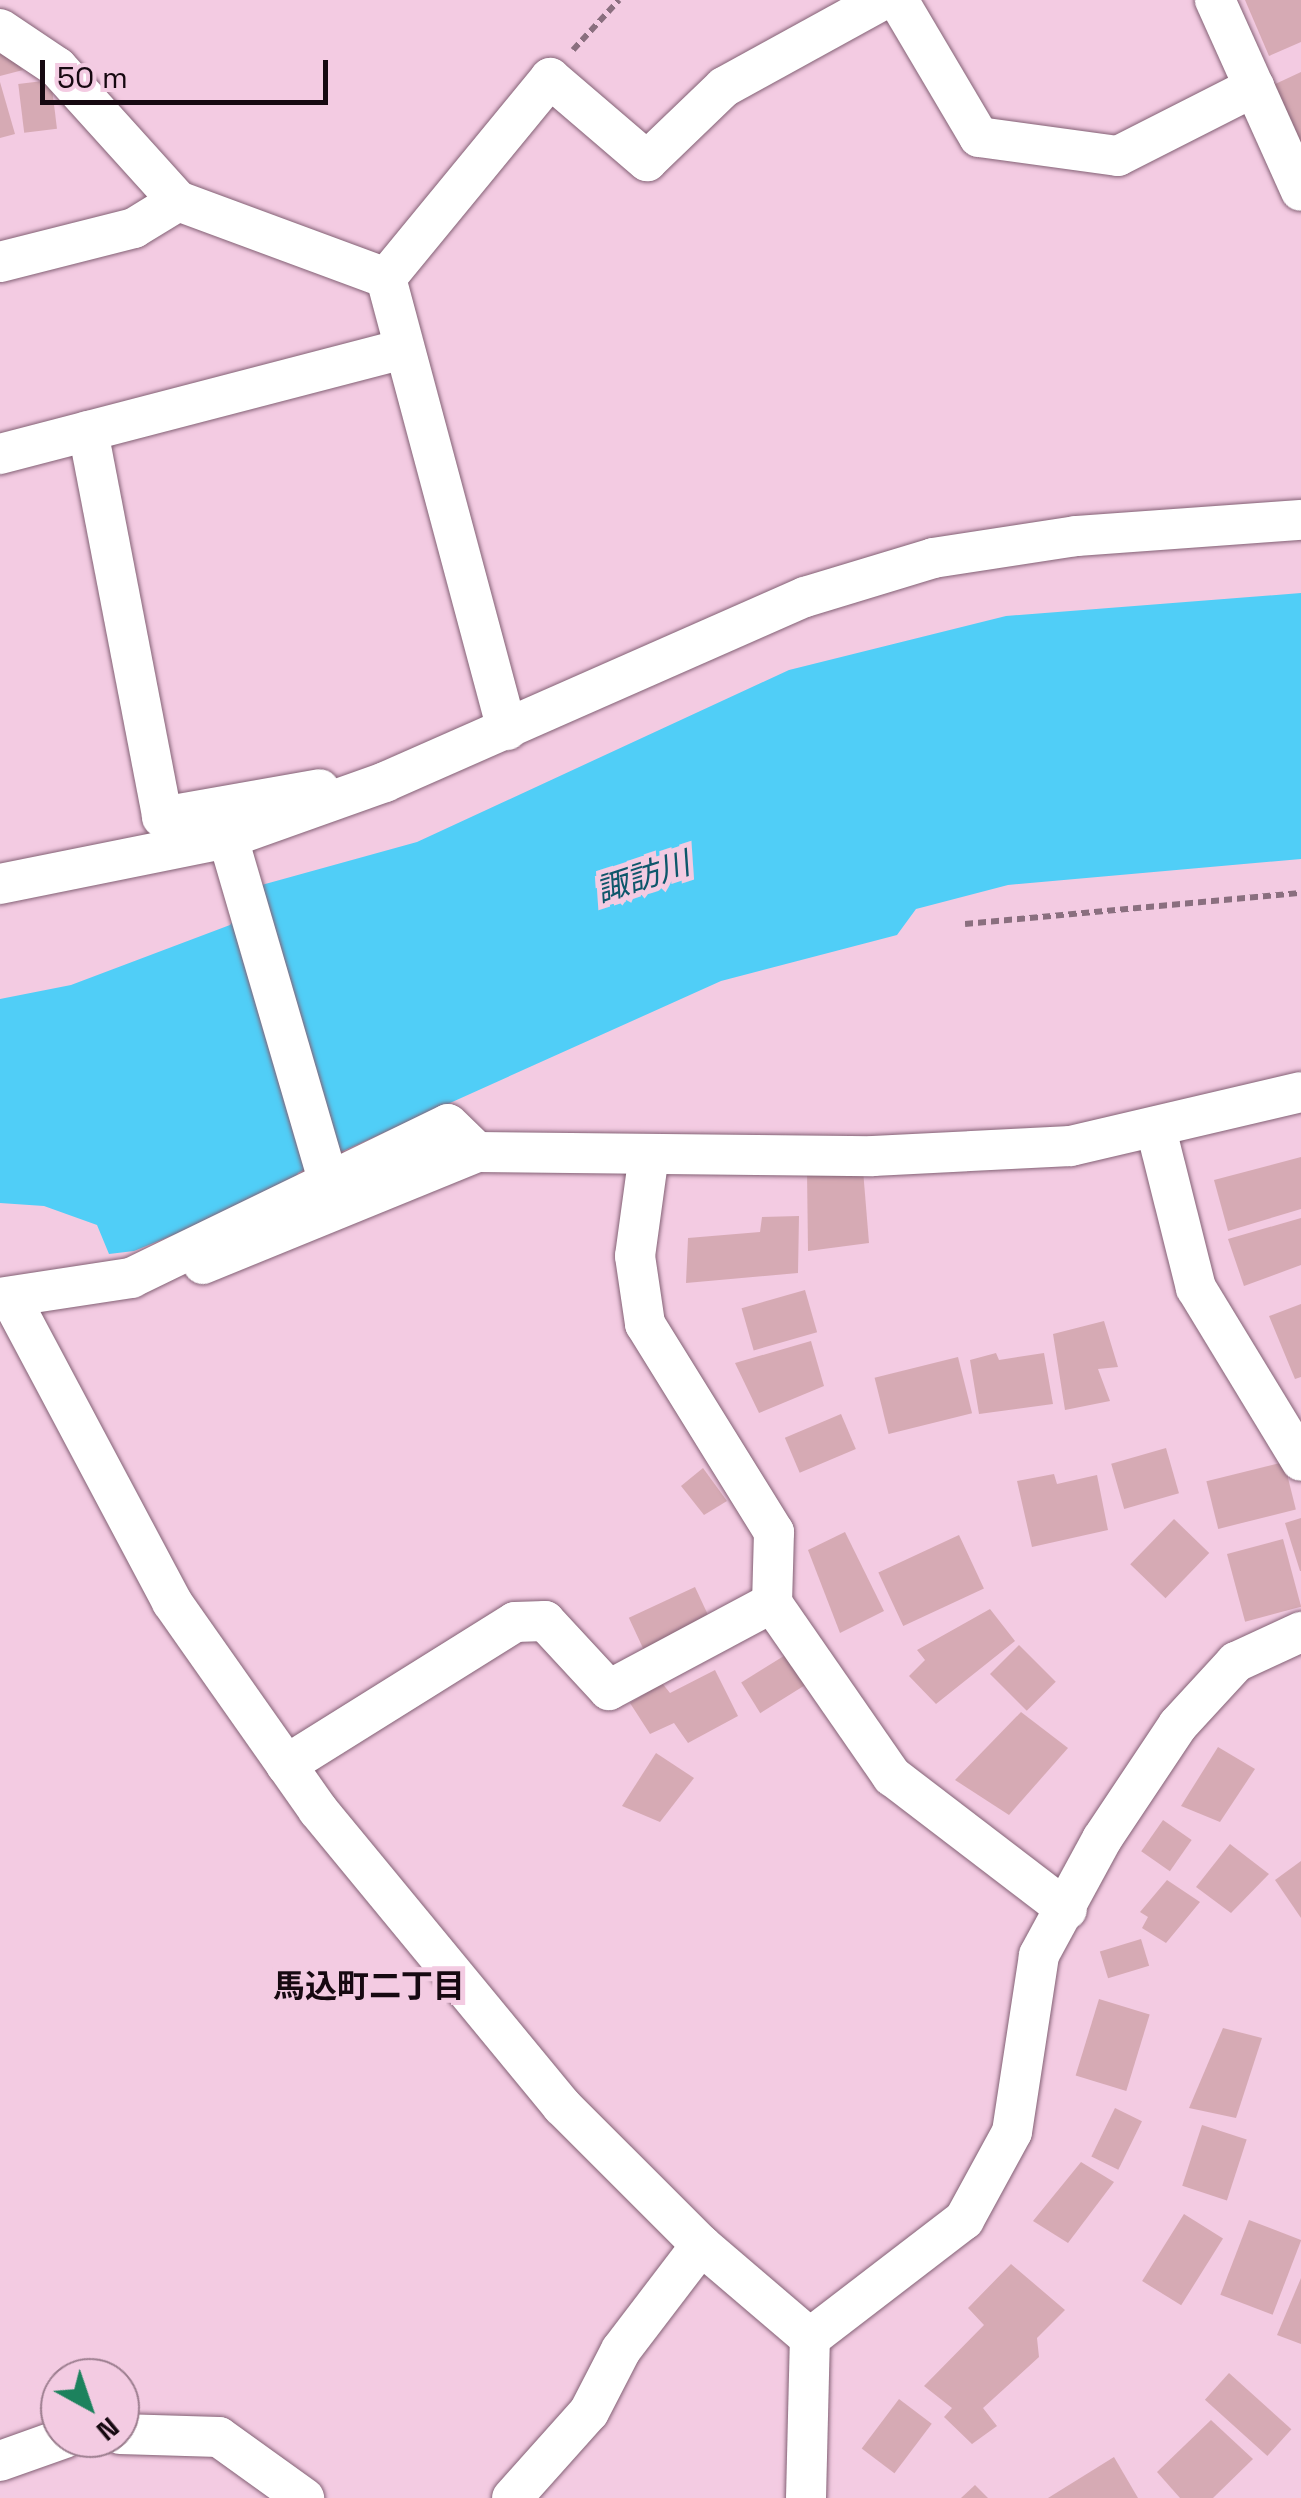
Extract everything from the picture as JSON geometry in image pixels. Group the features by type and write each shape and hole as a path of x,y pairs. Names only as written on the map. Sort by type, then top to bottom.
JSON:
{"street":[{"path":"386,278 550,78 647,161 754,66 882,0"},
{"path":"898,0 980,137 1118,156 1254,87"},
{"path":"1215,0 1301,191"},
{"path":"0,29 58,67 178,200 386,278"},
{"path":"0,262 134,228 178,200"},
{"path":"386,278 507,730"},
{"path":"0,454 404,349"},
{"path":"88,431 162,817 315,785 336,800"},
{"path":"3,881 230,847 507,730 805,597 934,558 1076,536 1301,520"},
{"path":"230,847 325,1174"},
{"path":"810,2338 701,2246 562,2106 286,1765 172,1602 6,1298 224,1260 477,1152 649,1154 1051,1147 1156,1128 1301,1092"},
{"path":"132,1278 325,1174 448,1124 477,1152"},
{"path":"1156,1128 1196,1288 1301,1462"},
{"path":"649,1154 636,1256 645,1324 774,1532 772,1603 892,1776 1067,1910"},
{"path":"286,1765 515,1622 545,1621 609,1690 772,1603"},
{"path":"810,2338 964,2220 1012,2132 1039,1955 1178,1725 1236,1662 1301,1632"},
{"path":"512,2498 589,2412 620,2350 701,2246"},
{"path":"806,2498 810,2338"},
{"path":"140,2435 220,2437 304,2498"},
{"path":"0,2461 40,2447"}],"path":[{"path":"550,78 619,0"},
{"path":"965,924 1301,893"}],"water":[{"name":"諏訪川","path":"1301,593 1301,859 1008,885 916,909 897,935 721,981 341,1152 298,1173 289,1188 134,1251 109,1254 97,1225 44,1206 0,1203 0,999 71,985 230,925 258,886 417,842 789,670 1006,616"}],"building":[{"path":"1245,0 1301,0 1301,42 1269,56"},
{"path":"0,45 23,70 0,76"},
{"path":"1301,72 1301,150 1271,86"},
{"path":"51,80 57,129 24,133 18,84"},
{"path":"0,82 15,134 0,138"},
{"path":"1301,1157 1301,1209 1228,1231 1214,1180"},
{"path":"863,1170 869,1243 808,1251 807,1171"},
{"path":"799,1216 798,1273 686,1283 688,1238 760,1232 762,1217"},
{"path":"1301,1218 1301,1265 1244,1286 1228,1239"},
{"path":"805,1290 817,1332 754,1350 742,1308"},
{"path":"1301,1304 1301,1377 1295,1379 1269,1316"},
{"path":"1104,1321 1118,1367 1098,1369 1110,1401 1065,1410 1053,1334"},
{"path":"811,1341 824,1386 759,1413 735,1363"},
{"path":"996,1353 999,1360 1044,1353 1053,1404 979,1414 970,1360"},
{"path":"958,1357 972,1413 889,1434 875,1378"},
{"path":"841,1414 856,1449 800,1473 785,1438"},
{"path":"1166,1448 1179,1493 1124,1509 1111,1464"},
{"path":"1284,1462 1296,1510 1218,1529 1206,1481"},
{"path":"703,1468 727,1501 704,1515 681,1486"},
{"path":"1054,1474 1057,1484 1097,1475 1108,1530 1032,1547 1017,1481"},
{"path":"1301,1518 1301,1571 1300,1571 1285,1523"},
{"path":"1174,1519 1209,1553 1165,1598 1130,1564"},
{"path":"845,1532 884,1611 840,1633 808,1550"},
{"path":"959,1535 984,1588 903,1626 878,1573"},
{"path":"1283,1539 1301,1607 1245,1622 1227,1554"},
{"path":"695,1587 711,1621 645,1652 629,1618"},
{"path":"990,1609 1015,1641 936,1704 909,1676 925,1660 917,1650"},
{"path":"1019,1645 1056,1682 1027,1711 990,1674"},
{"path":"787,1654 806,1685 760,1713 741,1683"},
{"path":"715,1670 738,1716 688,1743 674,1723 650,1734 630,1703 662,1683 670,1693"},
{"path":"1021,1712 1068,1748 1009,1815 955,1780"},
{"path":"1218,1747 1255,1769 1220,1822 1181,1806"},
{"path":"656,1753 694,1778 660,1822 622,1806"},
{"path":"1163,1820 1192,1840 1170,1871 1141,1851"},
{"path":"1230,1844 1269,1874 1231,1913 1196,1887"},
{"path":"1301,1861 1301,1918 1275,1880"},
{"path":"1167,1880 1200,1902 1166,1943 1142,1928 1148,1917 1140,1912"},
{"path":"1141,1939 1149,1966 1108,1978 1100,1952"},
{"path":"1099,1999 1150,2014 1126,2091 1076,2076"},
{"path":"1223,2028 1262,2038 1236,2118 1189,2108"},
{"path":"1115,2108 1142,2121 1118,2170 1091,2157"},
{"path":"1202,2125 1247,2140 1227,2200 1182,2186"},
{"path":"1081,2162 1114,2182 1068,2243 1033,2221"},
{"path":"1184,2214 1223,2238 1181,2305 1142,2281"},
{"path":"1249,2220 1301,2240 1273,2315 1220,2295"},
{"path":"1011,2264 1065,2310 1037,2338 1039,2357 983,2408 997,2426 972,2444 944,2417 952,2408 924,2386 984,2325 968,2308"},
{"path":"1301,2278 1301,2344 1277,2335"},
{"path":"1229,2373 1291,2429 1267,2456 1205,2400"},
{"path":"899,2399 932,2424 894,2473 862,2449"},
{"path":"1211,2420 1253,2459 1213,2498 1180,2498 1157,2472"},
{"path":"1114,2457 1138,2498 1048,2498"},
{"path":"975,2485 988,2498 961,2498"}],"district":[{"name":"馬込町二丁目","path":"369,1986"}]}
